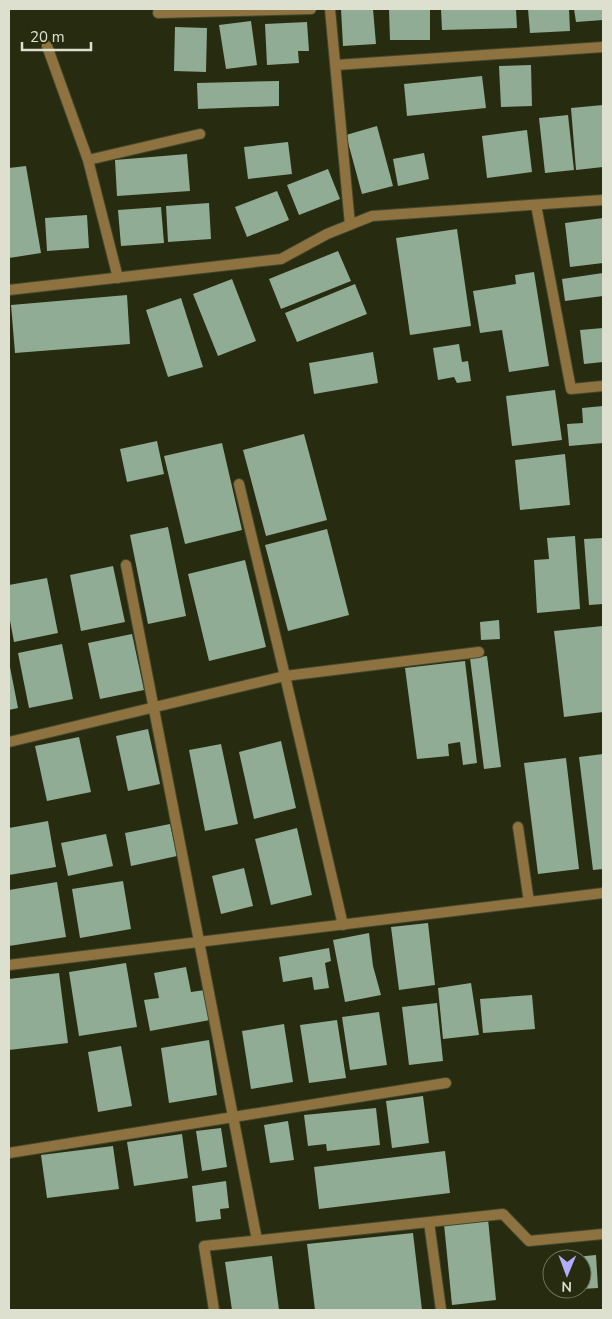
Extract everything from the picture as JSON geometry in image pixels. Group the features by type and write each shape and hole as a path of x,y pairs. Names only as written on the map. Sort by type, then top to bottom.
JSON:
{"street":[{"path":"158,9 158,13 311,9"},
{"path":"330,9 350,224"},
{"path":"47,46 88,160 118,278"},
{"path":"336,65 603,47"},
{"path":"88,160 200,134"},
{"path":"9,290 281,259 327,234 372,216 603,200"},
{"path":"536,205 571,389 603,386"},
{"path":"239,484 343,924"},
{"path":"126,566 257,1240"},
{"path":"9,742 285,676 479,652"},
{"path":"518,827 529,902"},
{"path":"9,965 603,893"},
{"path":"9,1153 446,1083"},
{"path":"214,1310 204,1246 503,1214 529,1241 603,1234"},
{"path":"429,1222 441,1310"}],"building":[{"path":"341,9 373,9 376,44 343,46"},
{"path":"389,9 430,9 430,40 390,40"},
{"path":"441,9 516,9 517,28 442,30"},
{"path":"528,9 569,9 570,31 530,33"},
{"path":"574,9 603,9 603,20 576,22"},
{"path":"251,21 257,65 226,69 219,25"},
{"path":"307,22 309,51 298,51 299,63 267,65 265,24"},
{"path":"175,27 207,28 206,72 174,71"},
{"path":"531,65 532,106 501,107 499,66"},
{"path":"482,76 486,108 407,116 404,84"},
{"path":"279,81 279,106 198,109 197,83"},
{"path":"603,105 603,167 576,170 571,108"},
{"path":"568,115 574,170 545,173 539,118"},
{"path":"377,126 393,186 362,194 346,135"},
{"path":"527,130 532,172 487,178 482,136"},
{"path":"288,142 292,174 248,179 244,147"},
{"path":"424,153 429,179 398,186 393,159"},
{"path":"187,154 190,191 117,196 115,160"},
{"path":"26,166 41,253 9,258 9,168"},
{"path":"328,169 340,199 299,215 287,185"},
{"path":"277,191 289,220 247,237 235,207"},
{"path":"209,203 211,239 168,242 166,206"},
{"path":"161,207 164,243 121,246 118,210"},
{"path":"87,215 89,248 47,251 45,218"},
{"path":"603,218 603,263 570,267 565,223"},
{"path":"457,229 471,326 410,335 396,238"},
{"path":"338,251 351,281 281,309 269,279"},
{"path":"534,272 549,366 509,372 502,330 480,333 473,291 516,284 515,275"},
{"path":"603,273 603,296 565,301 562,279"},
{"path":"232,279 256,341 218,356 193,294"},
{"path":"355,284 367,314 297,342 285,313"},
{"path":"127,295 130,344 15,353 11,305"},
{"path":"181,298 203,367 168,377 146,310"},
{"path":"603,328 603,362 584,364 580,330"},
{"path":"459,344 462,362 468,361 471,381 457,383 454,377 438,380 433,348"},
{"path":"373,352 378,383 314,394 309,363"},
{"path":"555,390 562,440 512,446 506,396"},
{"path":"603,406 603,443 569,446 567,424 583,423 582,408"},
{"path":"304,434 327,520 266,536 243,450"},
{"path":"157,441 164,474 127,482 120,449"},
{"path":"222,443 242,530 185,544 164,456"},
{"path":"565,454 570,505 520,510 515,460"},
{"path":"168,527 186,616 148,624 130,535"},
{"path":"327,529 349,615 288,631 265,545"},
{"path":"575,536 580,609 537,613 534,560 549,559 547,538"},
{"path":"603,538 603,604 589,605 584,539"},
{"path":"245,560 266,647 209,661 188,574"},
{"path":"113,566 125,622 81,631 70,575"},
{"path":"47,578 58,633 14,642 9,615 9,585"},
{"path":"499,620 500,639 481,640 480,622"},
{"path":"603,626 603,712 564,717 554,631"},
{"path":"132,634 144,690 100,699 88,643"},
{"path":"62,644 73,699 29,708 18,653"},
{"path":"487,656 501,767 484,769 470,658"},
{"path":"465,661 477,763 463,765 460,742 448,744 449,756 417,759 405,668"},
{"path":"9,662 18,708 9,710"},
{"path":"148,729 160,784 128,791 116,736"},
{"path":"79,737 91,792 47,801 35,746"},
{"path":"281,741 296,808 254,819 239,752"},
{"path":"221,744 238,824 205,831 189,750"},
{"path":"603,754 603,869 593,870 579,757"},
{"path":"566,758 579,869 538,874 524,763"},
{"path":"48,821 56,867 9,875 9,828"},
{"path":"170,824 177,856 131,866 125,833"},
{"path":"297,828 312,895 271,905 255,839"},
{"path":"106,834 113,866 68,876 61,843"},
{"path":"244,868 253,906 221,914 212,876"},
{"path":"123,881 131,929 80,938 72,889"},
{"path":"57,882 66,937 9,946 9,890"},
{"path":"428,923 435,985 399,990 391,927"},
{"path":"369,933 373,966 381,995 345,1002 333,940"},
{"path":"329,948 331,961 325,963 329,988 314,990 312,977 283,982 279,957"},
{"path":"126,963 137,1027 79,1036 69,972"},
{"path":"186,967 191,992 205,990 210,1020 150,1031 144,1000 159,998 154,973"},
{"path":"59,973 68,1043 9,1050 9,979"},
{"path":"471,983 479,1035 443,1039 438,988"},
{"path":"532,995 535,1029 483,1033 480,999"},
{"path":"437,1003 443,1061 409,1065 402,1007"},
{"path":"379,1012 387,1065 350,1070 342,1017"},
{"path":"337,1020 346,1078 309,1083 300,1025"},
{"path":"284,1024 293,1082 251,1089 242,1031"},
{"path":"209,1040 217,1095 169,1103 161,1048"},
{"path":"121,1046 132,1106 98,1112 88,1052"},
{"path":"423,1096 429,1143 392,1148 386,1101"},
{"path":"376,1108 380,1145 327,1151 326,1144 308,1146 304,1115"},
{"path":"288,1121 294,1160 270,1163 264,1125"},
{"path":"221,1128 227,1167 202,1171 196,1131"},
{"path":"182,1134 188,1178 134,1186 127,1142"},
{"path":"113,1146 119,1189 47,1198 41,1155"},
{"path":"445,1151 450,1193 319,1209 314,1167"},
{"path":"226,1181 229,1208 220,1209 221,1219 196,1222 192,1186"},
{"path":"488,1219 496,1300 452,1305 444,1224"},
{"path":"413,1233 422,1310 315,1310 307,1244"},
{"path":"592,1255 596,1255 598,1288 592,1288"},
{"path":"272,1256 279,1310 232,1310 225,1262"}]}
